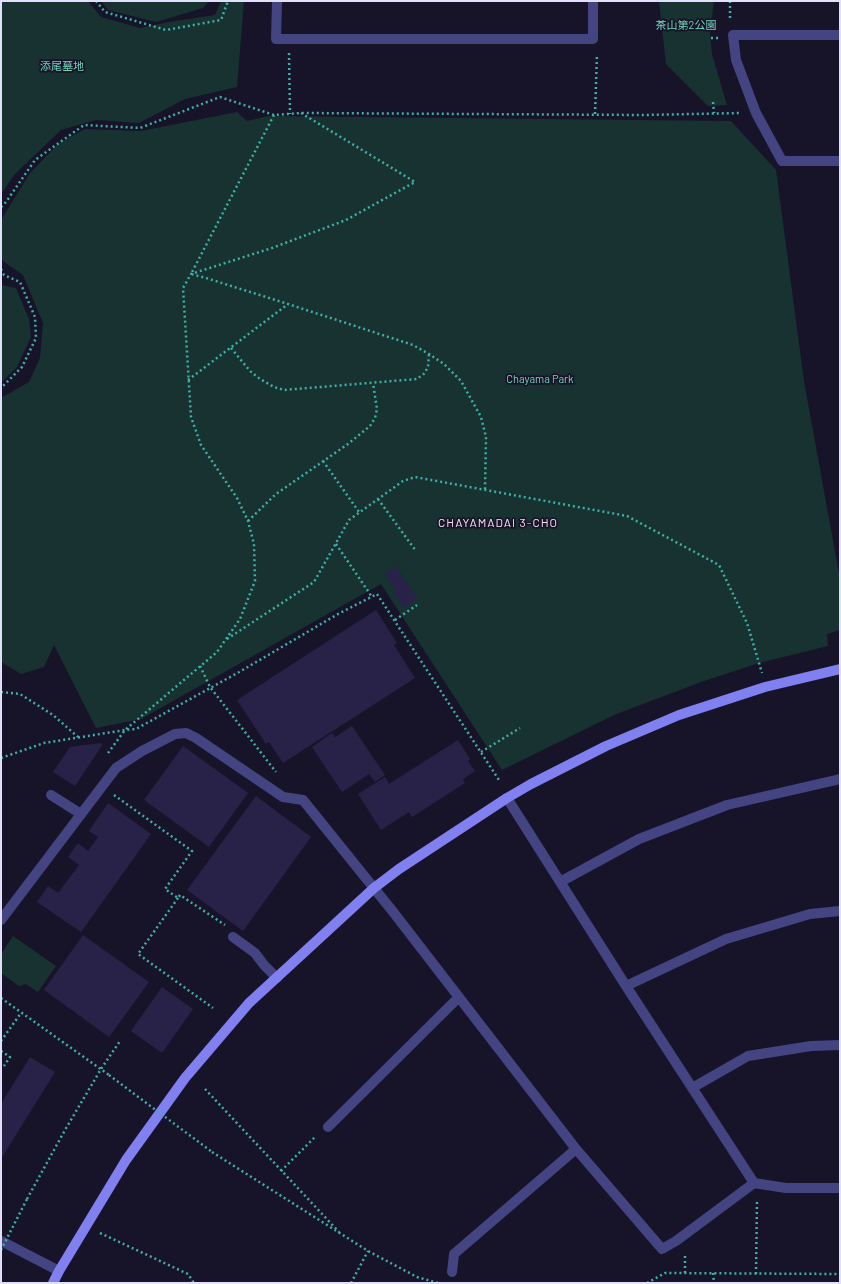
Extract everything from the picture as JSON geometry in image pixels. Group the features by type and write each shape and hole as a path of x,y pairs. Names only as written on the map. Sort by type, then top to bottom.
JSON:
{"street":[{"path":"276,1 276,39 593,39 593,1"},
{"path":"840,35 733,35 736,60 756,113 782,161 840,161"},
{"path":"53,1283 126,1160 184,1078 249,1003 374,888 406,864 507,798 531,784 606,746 679,715 765,687 840,669"},
{"path":"1,920 116,768 142,751 175,734 186,733 196,738 283,797 303,800 459,996 576,1150 662,1249 676,1241 754,1183 786,1188 840,1188"},
{"path":"560,882 639,839 727,805 840,779"},
{"path":"51,795 81,814"},
{"path":"507,798 626,986 754,1183"},
{"path":"626,986 726,939 810,914 840,911"},
{"path":"234,937 255,953 277,978"},
{"path":"328,1128 459,996"},
{"path":"692,1088 748,1056 811,1046 840,1045"},
{"path":"452,1272 454,1254 576,1150"},
{"path":"1,1242 59,1271"}],"path":[{"path":"96,1 105,12 166,30 222,20 228,1"},
{"path":"288,39 290,114"},
{"path":"593,39 597,46 595,114"},
{"path":"1,207 6,202 34,160 84,125 140,128 220,97 274,115 301,113 645,115 730,113"},
{"path":"713,102 714,113"},
{"path":"191,274 272,248 346,220 415,182 301,113"},
{"path":"125,730 217,652 240,619 255,581 254,544 248,520 236,498 201,445 191,417 183,288 274,115"},
{"path":"1,269 4,275 20,282 35,317 36,338 22,367 1,388"},
{"path":"191,274 413,345 444,364 461,381 481,417 486,437 485,490"},
{"path":"188,380 288,304"},
{"path":"231,348 260,379 274,387 284,390 417,379 424,373 428,366 429,354"},
{"path":"248,520 276,494 370,426 376,418 377,409 372,383"},
{"path":"323,461 359,512"},
{"path":"226,640 314,582 349,520 404,481 415,477 627,516 719,565 747,623 765,687"},
{"path":"378,499 416,551"},
{"path":"336,544 372,597"},
{"path":"1,758 44,743 125,730 136,730 338,614 377,594 499,780"},
{"path":"395,620 417,605"},
{"path":"200,666 210,688 277,773"},
{"path":"1,692 20,694 53,715 78,737"},
{"path":"481,752 520,728"},
{"path":"102,787 192,851 165,889 178,898"},
{"path":"213,1008 138,954 180,895 225,925"},
{"path":"1,998 109,1074 212,1152 368,1251 416,1277 438,1283"},
{"path":"1,1041 21,1013"},
{"path":"1,1250 65,1130 101,1069 120,1041"},
{"path":"1,1051 10,1057 4,1066"},
{"path":"205,1089 341,1235"},
{"path":"282,1171 319,1134"},
{"path":"754,1183 757,1199 756,1274"},
{"path":"100,1233 188,1274 194,1283"},
{"path":"351,1283 368,1251"},
{"path":"647,1283 665,1273 840,1274"},
{"path":"713,1273 714,1283"}],"green space":[{"name":"添尾墓地","path":"1,1 88,1 101,17 140,28 215,15 221,1 244,1 237,87 185,99 139,123 96,120 61,130 15,174 1,194"},
{"path":"101,1 209,1 203,8 156,22 108,10"},
{"name":"茶山第2公園","path":"659,1 714,1 710,33 712,54 727,105 708,106 666,64"},
{"name":"Chayama Park","path":"237,112 247,121 268,116 731,121 776,170 804,381 840,579 840,630 827,634 828,646 759,663 701,682 614,715 502,770 381,584 141,719 96,728 54,645 44,667 21,674 1,662 1,398 29,382 40,358 43,323 23,275 3,261 1,257 1,220 30,173 59,143 85,129 141,131"},
{"path":"1,285 16,288 29,319 31,337 17,367 1,383"},
{"path":"13,936 56,966 38,992 26,984 19,986 1,973 1,954"}],"building":[{"path":"396,566 418,598 404,608 392,591 395,589 385,574"},
{"path":"376,610 397,643 394,645 415,678 283,763 269,742 266,744 237,700"},
{"path":"352,726 385,775 375,782 369,774 342,792 312,747 332,733 335,737"},
{"path":"458,740 470,759 468,761 475,771 463,779 465,783 412,817 409,812 381,830 358,794 385,777 389,784"},
{"path":"100,743 103,744 75,786 53,772 70,747"},
{"path":"183,746 248,793 209,847 144,800"},
{"path":"256,796 311,837 243,931 187,890"},
{"path":"108,803 151,834 81,932 37,902 48,886 58,893 79,865 68,857 78,843 88,851 98,837 89,831"},
{"path":"83,935 149,982 109,1037 44,990"},
{"path":"162,987 193,1009 162,1053 131,1031"},
{"path":"30,1057 55,1072 1,1159 1,1104"}],"district":[{"name":"CHAYAMADAI 3-CHO","path":"498,523"}]}
